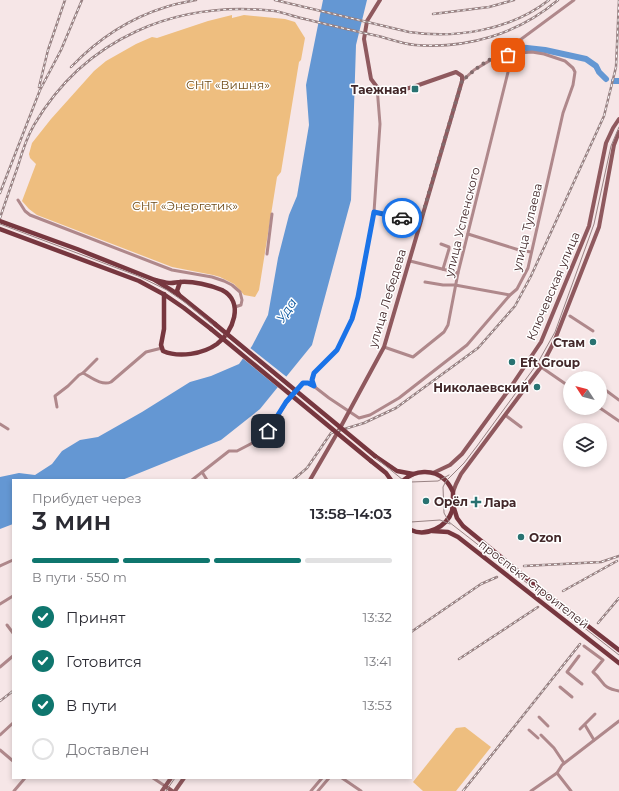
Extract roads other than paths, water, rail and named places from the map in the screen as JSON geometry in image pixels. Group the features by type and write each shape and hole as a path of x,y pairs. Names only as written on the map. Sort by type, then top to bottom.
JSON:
{"main road":[{"path":"380,0 367,20 364,39 372,79 377,87 383,91 397,91 456,72 462,76 462,81"},
{"name":"улица Лебедева","path":"311,479 384,347 462,81"},
{"name":"Ключевская улица","path":"433,473 450,465 460,456 508,391 541,342 588,226 606,143 612,128 619,119"},
{"name":"Ключевская улица","path":"454,492 461,474 541,367 554,342 599,227 614,145 619,132"},
{"path":"0,221 78,249 156,280 171,283 180,282 202,284 223,291 231,297 235,307 235,318 230,328 217,343 190,354 167,353 163,351 162,348 164,329 164,294"},
{"path":"0,229 139,281 164,294 211,329 386,473 390,479"},
{"path":"156,280 179,295 375,456 397,471 413,474"},
{"path":"179,295 178,291 180,282"},
{"path":"530,360 541,367"},
{"path":"406,479 413,474 420,472 433,473 444,479 454,492 453,506 450,515 442,525 432,531"},
{"name":"проспект Строителей","path":"453,506 457,518 463,526 540,589 619,650"},
{"name":"проспект Строителей","path":"413,531 448,532 458,537 619,663"},
{"path":"162,791 170,779"},
{"path":"175,791 183,779"},
{"path":"165,786 172,791"}],"street":[{"path":"462,81 474,70 501,54 574,0"},
{"name":"улица Тулаева","path":"349,412 359,418 370,415 400,398 467,345 510,295 517,289 528,268 563,113 573,85 575,72 573,68 565,61 549,55 532,52 519,53 510,56"},
{"path":"501,54 510,56"},
{"name":"улица Успенского","path":"384,347 412,357 444,332 448,325 455,285 510,56"},
{"path":"314,386 312,380 314,373 337,350 352,319 358,297 374,212 380,124 377,87"},
{"path":"18,200 30,215 172,270 212,277 224,281 232,285 240,292 242,300 241,305 235,307"},
{"path":"374,212 420,223"},
{"path":"267,254 272,214"},
{"path":"468,234 519,250 531,252"},
{"path":"440,244 449,247 443,269"},
{"path":"410,261 458,273"},
{"path":"425,282 455,285 510,295"},
{"path":"570,316 593,330"},
{"path":"83,373 101,383 106,384 111,382 146,352 162,348"},
{"path":"57,407 55,396 83,373 97,359"},
{"path":"541,367 563,382"},
{"path":"193,479 229,451 237,451 262,438 286,402 303,383 308,383 314,386 349,412"},
{"path":"607,391 619,400"},
{"path":"607,413 619,421"},
{"path":"505,416 521,427"},
{"path":"0,424 8,429"},
{"path":"202,472 206,479"},
{"path":"0,566 12,560"},
{"path":"0,604 12,597"},
{"path":"7,625 12,632"},
{"path":"584,646 603,660 593,672 604,686 608,689 619,692"},
{"path":"579,656 567,672 582,684"},
{"path":"0,667 12,657"},
{"path":"560,687 572,697"},
{"path":"580,729 595,714"},
{"path":"539,717 548,726"},
{"path":"531,791 557,773 564,763 619,721"},
{"path":"0,735 12,724"},
{"path":"585,725 594,740"},
{"path":"529,730 554,748 564,763"},
{"path":"0,750 12,760"},
{"path":"557,773 571,791"},
{"path":"14,791 24,779"},
{"path":"154,779 165,786"},
{"path":"311,791 321,779"},
{"path":"318,791 328,779"},
{"path":"343,779 361,791"}],"water":[{"name":"Уда","path":"323,0 367,0 356,45 351,200 312,345 260,409 221,440 124,479 12,479 12,524 0,529 0,477 19,473 35,475 52,464 62,451 80,440 98,437 190,382 211,376 239,364 252,346 268,315 278,258 289,215 297,196 309,125 306,85"}],"waterway":[{"path":"518,47 545,50 586,59 596,66 599,72 606,79"},
{"path":"614,81 619,81"}],"tram line":[{"path":"619,127 611,146 594,224 555,332 537,364 477,446 464,463 446,481 443,487 444,513 449,522 619,655"},
{"path":"0,224 138,276 167,290 186,303 402,479"},
{"path":"412,482 438,481 449,475"},
{"path":"412,522 440,520 450,524"},
{"path":"166,791 174,779"}],"railway":[{"path":"39,87 48,50 65,0"},
{"path":"0,193 40,90 61,50 82,0"},
{"path":"71,67 103,39 140,17 166,7 196,0"},
{"path":"275,0 409,32 427,34 464,33 500,25 518,19 549,0"},
{"path":"433,14 489,7 514,0"},
{"path":"0,218 29,134 55,95 79,69 107,48 136,31 169,19 203,12 238,9 275,11 401,43 434,46 491,37 526,22 543,12 558,0"},
{"path":"294,479 307,468 331,433 364,423 396,408 478,348 515,306 531,276 604,116 616,67 619,0"},
{"path":"524,566 601,562 619,556"},
{"path":"563,591 617,561"},
{"path":"412,631 481,584 497,577"},
{"path":"598,623 619,598"},
{"path":"459,659 538,607"},
{"path":"463,791 580,644"},
{"path":"0,701 12,692"}],"place":[{"name":"Таежная","path":"415,89"},
{"name":"Стам","path":"593,342"},
{"name":"Eft Group","path":"512,362"},
{"name":"Николаевский","path":"537,387"},
{"name":"Орёл","path":"426,501"},
{"name":"Лара","path":"476,502"},
{"name":"Ozon","path":"521,537"}],"park label":[{"name":"СНТ «Вишня»","path":"228,84"},
{"name":"СНТ «Энергетик»","path":"185,205"}]}
